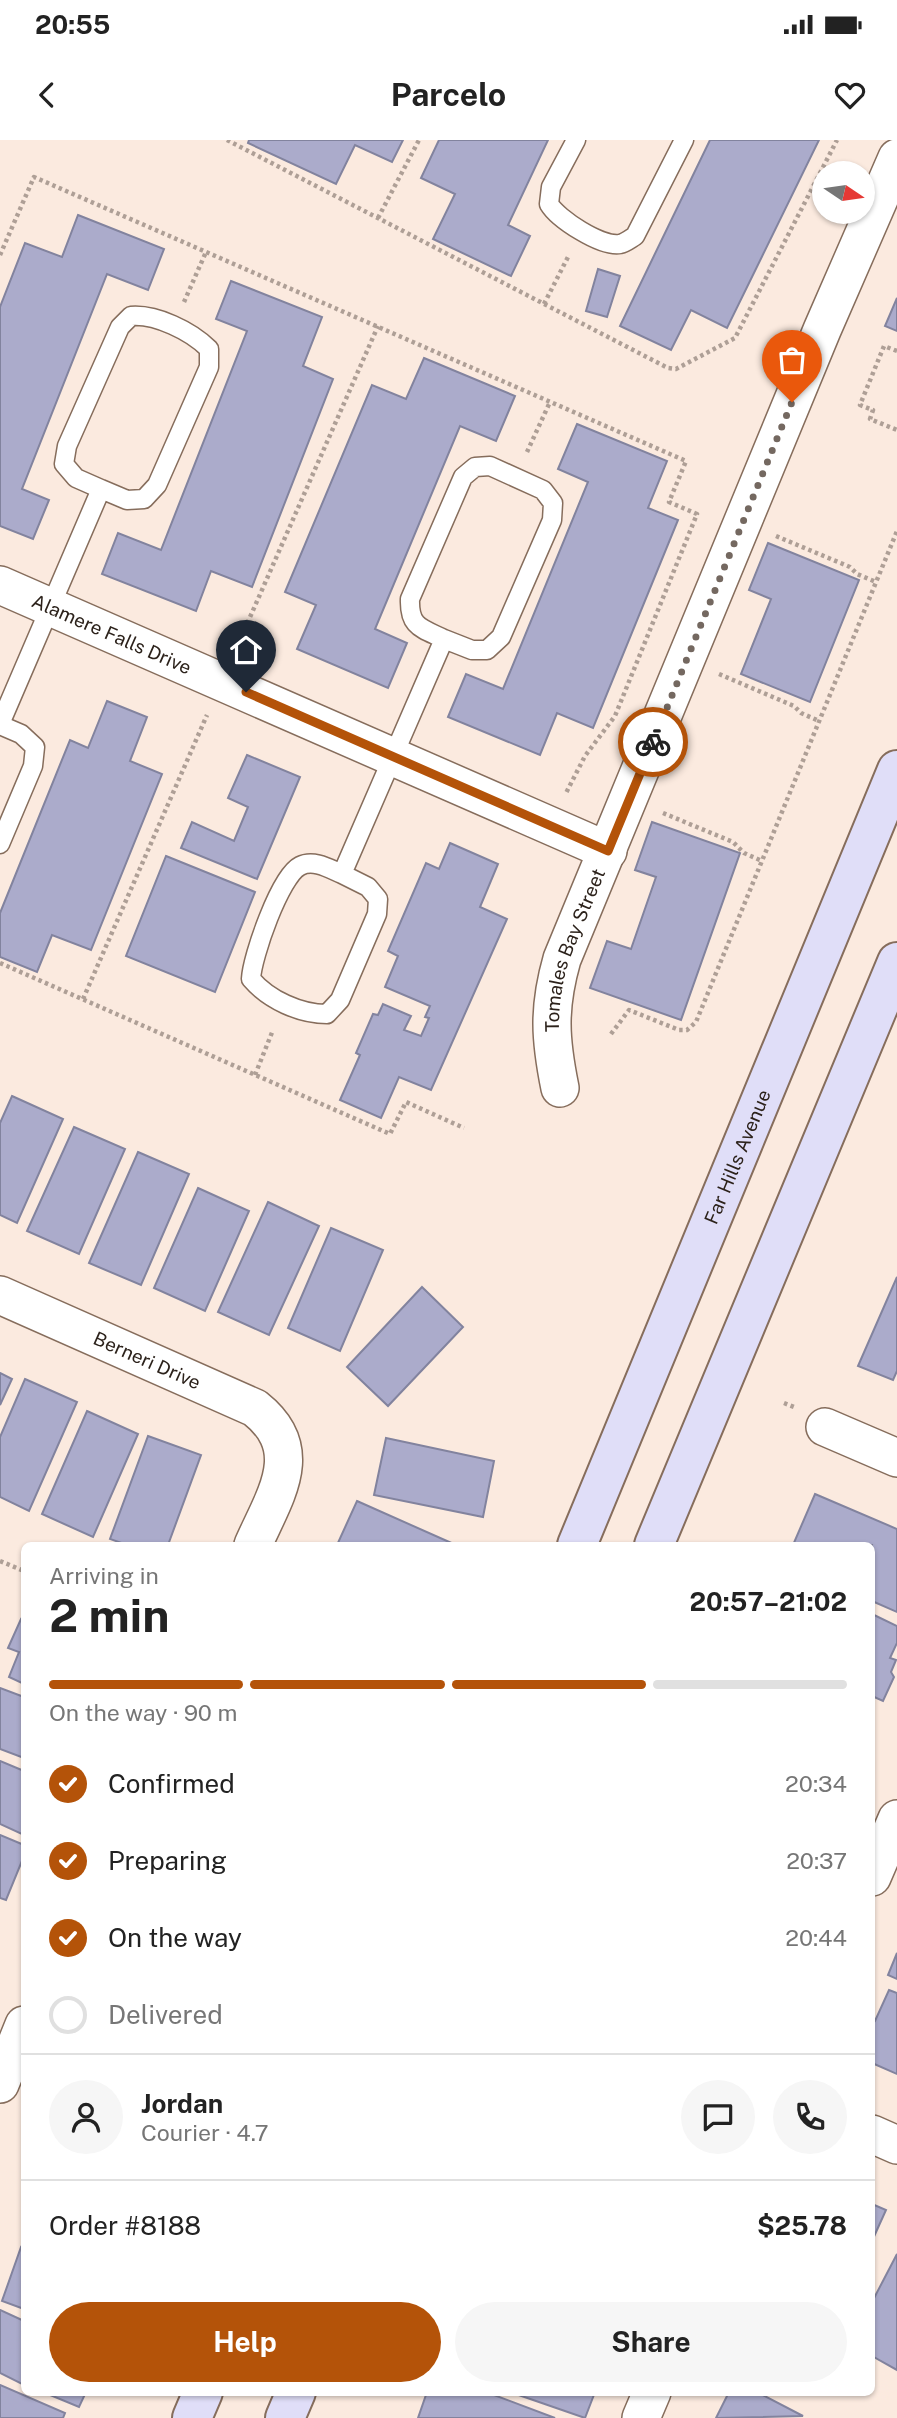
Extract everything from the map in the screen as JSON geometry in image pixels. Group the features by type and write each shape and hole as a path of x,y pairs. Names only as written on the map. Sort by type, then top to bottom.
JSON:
{"main road":[{"name":"Far Hills Avenue","path":"578,1542 897,770"},
{"path":"655,1542 893,981"},
{"path":"192,2418 201,2396"},
{"path":"285,2418 294,2396"}],"street":[{"name":"Tomales Bay Street","path":"560,1088 551,1042 550,1013 562,959 822,330 897,158"},
{"name":"Alamere Falls Drive","path":"0,585 608,851"},
{"name":"Berneri Drive","path":"0,1296 255,1408 272,1421 283,1440 285,1460 280,1483 254,1542"},
{"path":"825,1427 897,1458"},
{"path":"875,1870 897,1819"},
{"path":"0,2084 21,2032"},
{"path":"875,2135 897,2145"},
{"path":"641,2418 650,2396"}],"lane":[{"path":"576,140 551,187 549,204 557,216 608,243 622,244 635,236 684,140"},
{"path":"145,315 197,338 209,349 209,367 157,485 144,499 127,500 101,489 76,478 64,464 67,446 120,327 131,316 145,315"},
{"path":"490,466 543,490 553,503 552,520 500,637 487,650 472,650 444,639 418,627 409,615 410,598 463,477 475,467 490,466"},
{"path":"0,844 33,766 35,747 21,734 0,724 101,489"},
{"path":"342,874 444,639"},
{"path":"317,864 342,874 368,887 378,899 377,914 340,1000 327,1014 310,1014 262,993 250,979 252,961 289,875 302,865 317,864"}],"path":[{"path":"227,140 668,368 676,369 735,338 836,140"},
{"path":"378,218 419,140"},
{"path":"0,255 34,177 686,461 668,502 697,514 615,716 585,756 565,797"},
{"path":"544,304 573,247"},
{"path":"182,306 206,252"},
{"path":"234,653 378,326"},
{"path":"897,351 884,346 860,405 873,410 870,419 897,430"},
{"path":"526,456 550,402"},
{"path":"611,1034 629,1010 679,1030 687,1030 696,1022 897,531"},
{"path":"767,533 850,567 857,574 876,582"},
{"path":"711,671 794,706 800,713 819,721"},
{"path":"83,999 210,708"},
{"path":"654,810 733,842 744,853 762,860"},
{"path":"0,963 390,1134 406,1102 457,1122 464,1128"},
{"path":"255,1075 277,1021"},
{"path":"0,1561 21,1570"}],"building":[{"path":"249,140 403,140 392,162 355,145 336,184 248,143"},
{"path":"439,140 548,140 508,225 530,236 511,276 433,239 455,194 421,178"},
{"path":"710,140 819,140 727,328 691,310 671,350 620,326"},
{"path":"78,215 164,249 148,290 107,274 22,489 49,500 33,539 0,526 0,307 25,243 62,257"},
{"path":"598,269 620,276 607,317 586,311"},
{"path":"231,281 322,317 303,366 333,379 252,587 211,571 196,611 102,574 118,533 161,550 247,331 216,319"},
{"path":"897,298 897,331 885,326"},
{"path":"424,358 515,396 496,441 460,426 375,629 407,643 388,688 297,649 316,605 285,592 372,385 406,399"},
{"path":"577,424 667,461 648,508 678,520 593,728 557,713 540,755 448,717 466,674 503,689 588,482 558,469"},
{"path":"768,543 859,580 810,702 741,674 771,599 749,590"},
{"path":"107,701 147,717 130,761 162,774 91,950 52,935 37,972 0,957 0,913 70,740 88,748"},
{"path":"247,755 300,777 257,879 181,848 192,822 234,841 248,807 228,798"},
{"path":"652,822 740,853 681,1020 590,988 607,941 631,949 656,877 635,870"},
{"path":"450,843 498,864 480,907 507,919 431,1090 399,1077 381,1118 340,1100 360,1055 356,1053 373,1014 378,1015 383,1004 411,1016 404,1030 421,1036 429,1018 425,1017 430,1006 385,987 398,956 388,951 426,863 439,869"},
{"path":"166,856 255,892 215,992 126,956"},
{"path":"12,1096 63,1119 17,1223 0,1215 0,1123"},
{"path":"74,1127 125,1149 79,1254 27,1231"},
{"path":"138,1152 189,1174 141,1285 89,1263"},
{"path":"198,1188 249,1211 205,1311 154,1288"},
{"path":"268,1202 319,1226 269,1335 218,1312"},
{"path":"331,1228 383,1250 340,1351 288,1328"},
{"path":"897,1277 897,1371 893,1380 858,1366"},
{"path":"422,1287 463,1327 388,1406 347,1367"},
{"path":"0,1373 12,1379 0,1405"},
{"path":"25,1379 77,1402 29,1511 0,1497 0,1437"},
{"path":"87,1411 138,1434 93,1537 42,1514"},
{"path":"148,1436 201,1455 169,1542 118,1542 110,1539"},
{"path":"386,1438 494,1461 483,1517 374,1495"},
{"path":"815,1494 897,1529 897,1612 875,1602 875,1542 794,1542"},
{"path":"357,1501 449,1542 338,1542"},
{"path":"875,1615 897,1626 897,1643 890,1658 896,1660 891,1672 894,1677 883,1701 875,1697"},
{"path":"21,1619 21,1683 9,1677 19,1652 8,1648"},
{"path":"0,1688 21,1696 21,1757 0,1749"},
{"path":"0,1761 21,1770 21,1834 0,1824"},
{"path":"0,1835 21,1844 21,1863 6,1900 0,1898"},
{"path":"897,1953 897,1979 888,1975"},
{"path":"889,1990 897,1993 897,2074 875,2064 875,2021"},
{"path":"875,2205 886,2210 875,2234"},
{"path":"21,2247 21,2308 2,2301"},
{"path":"897,2254 897,2370 875,2358 875,2296"},
{"path":"0,2310 21,2320 21,2384 0,2373"},
{"path":"0,2385 65,2413 63,2418 0,2418"},
{"path":"53,2396 84,2396 79,2407"},
{"path":"426,2396 497,2396 555,2418 418,2418"},
{"path":"522,2396 593,2396 585,2418"},
{"path":"727,2396 765,2396 803,2416 716,2418"}],"way so far":[{"path":"653,742 792,402"}],"route":[{"path":"246,692 608,851 653,742"}]}
